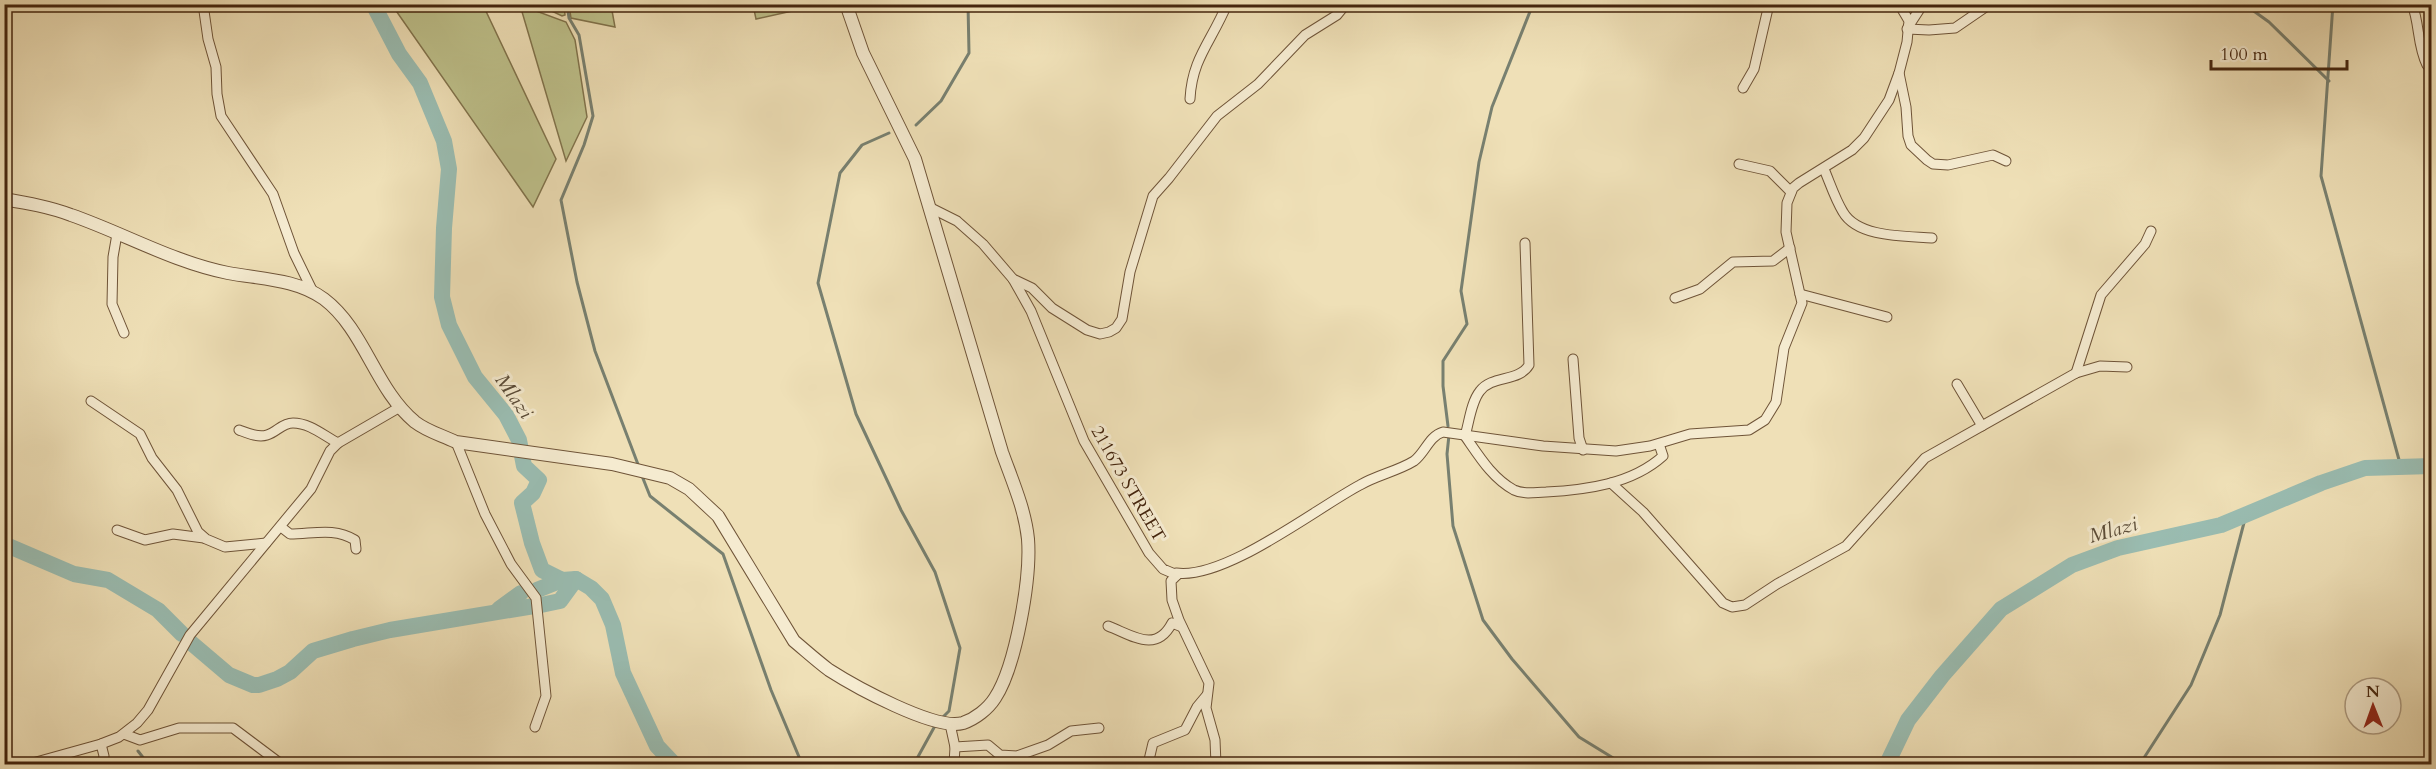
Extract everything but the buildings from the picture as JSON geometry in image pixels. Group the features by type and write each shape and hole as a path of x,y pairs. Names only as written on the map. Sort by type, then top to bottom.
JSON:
{"street":[{"path":"203,4 208,39 216,67 221,116 273,194 294,253 313,292"},
{"path":"4,199 70,214 200,266 279,281 313,292 328,302 345,320 400,407 428,430 456,442 612,464 668,477 689,489 718,516 794,641 811,656 849,682 909,713 937,723 962,723 989,707 1005,677 1023,600 1028,540 1019,500 964,327 915,159 863,53 846,4"},
{"path":"1190,99 1191,79 1196,63 1217,27 1227,4"},
{"path":"931,208 957,221 983,244 1011,276 1032,288 1052,308 1087,330 1100,334 1116,328 1122,319 1130,272 1153,196 1217,116 1258,84 1305,35 1337,15 1346,4"},
{"path":"1743,88 1754,69 1769,4"},
{"path":"1216,765 1216,746 1206,708 1209,682 1182,627 1173,600 1171,581 1176,573 1200,573 1254,548 1372,478 1416,460 1439,434 1583,450 1616,451 1659,444 1690,434 1749,430 1765,420 1776,402 1784,348 1800,311 1800,294 1785,212 1791,192 1799,183 1852,150 1864,138 1889,99 1907,42 1908,21 1899,4"},
{"path":"1906,29 1923,4"},
{"path":"1906,29 1955,28 1990,4"},
{"path":"2412,4 2418,19 2420,48 2427,65"},
{"path":"1899,73 1906,107 1908,136 1911,145 1927,160 1933,164 1948,165 1993,155 2006,161"},
{"path":"1739,164 1770,171 1791,192"},
{"path":"1824,169 1849,220 1890,236 1932,238"},
{"path":"2076,373 2101,295 2145,244 2151,231"},
{"path":"117,234 113,257 112,304 124,333"},
{"path":"1465,436 1476,397 1482,388 1524,372 1529,365 1525,243"},
{"path":"1675,298 1700,289 1733,262 1773,261 1790,248"},
{"name":"211673 STREET","path":"1011,276 1031,311 1084,441 1149,554 1163,569 1177,574"},
{"path":"1800,294 1887,317"},
{"path":"1573,359 1579,438 1583,450"},
{"path":"1611,483 1643,512 1723,603 1739,607 1752,602 1777,584 1852,542 1880,507 1925,458 2076,373 2100,366 2127,367"},
{"path":"1957,384 1982,426"},
{"path":"91,401 140,435 152,458 177,490 198,532 206,539"},
{"path":"29,765 101,744 123,734 148,710 190,635 311,489 330,451 338,443 400,407"},
{"path":"238,430 259,436 266,435 285,424 296,423 309,427 338,443"},
{"path":"1465,436 1494,475 1519,492 1574,490 1611,483 1628,477 1660,459 1664,454 1659,444"},
{"path":"456,442 485,514 511,564 536,598 546,696 535,727"},
{"path":"281,527 290,534 326,531 351,537 355,540 356,549"},
{"path":"117,530 145,540 178,534 206,539 225,547 266,543"},
{"path":"1108,626 1152,641 1160,639 1172,623 1182,627"},
{"path":"1148,765 1153,743 1185,730 1197,707 1207,695"},
{"path":"950,724 955,747 953,764"},
{"path":"123,734 140,740 179,728 233,728 281,765"},
{"path":"955,747 988,745 1000,755 1017,756 1048,745 1071,731 1099,728"},
{"path":"101,744 104,756 102,765"}],"green space":[{"path":"753,4 819,5 756,19"},
{"path":"392,5 483,5 556,159 533,207"},
{"path":"520,5 566,22 575,40 587,117 566,161"},
{"path":"539,5 564,5 565,15 562,16"},
{"path":"569,5 611,5 615,27 571,18"}],"waterway":[{"name":"Mlazi","path":"373,4 399,54 420,83 444,141 449,169 442,297 449,325 475,377 506,415 519,440 524,466 539,480 533,493 522,503 532,543 542,570 562,580 576,579 591,588 602,599 613,625 623,673 657,746 674,764"},
{"path":"567,4 569,18 579,35 593,116 584,145 561,200 577,282 595,351 639,467"},
{"path":"916,125 941,101 969,53 968,4"},
{"path":"1448,426 1443,386 1443,361 1467,324 1461,291 1479,162 1492,107 1533,4"},
{"path":"2244,4 2269,22 2329,81"},
{"path":"2333,4 2321,176 2401,467"},
{"path":"889,133 862,145 840,173 818,283 856,414 901,510 935,572 960,648 949,711 943,717"},
{"path":"1449,435 1447,454 1453,526 1483,620 1512,659 1579,737 1623,764"},
{"name":"Mlazi","path":"1887,764 1908,720 1942,676 2001,609 2072,565 2118,548 2221,525 2321,483 2365,468 2432,466"},
{"path":"642,476 650,496 723,554 771,690 802,764"},
{"path":"2140,764 2191,685 2220,615 2246,515"},
{"path":"4,544 74,574 108,580 158,610 182,634"},
{"path":"541,605 560,601 576,579"},
{"path":"537,590 562,580"},
{"path":"499,609 521,593"},
{"path":"189,641 229,675 253,685 259,685 290,672 313,651 353,639 390,630 534,606"},
{"path":"914,764 936,724"},
{"path":"138,751 148,764"}]}
